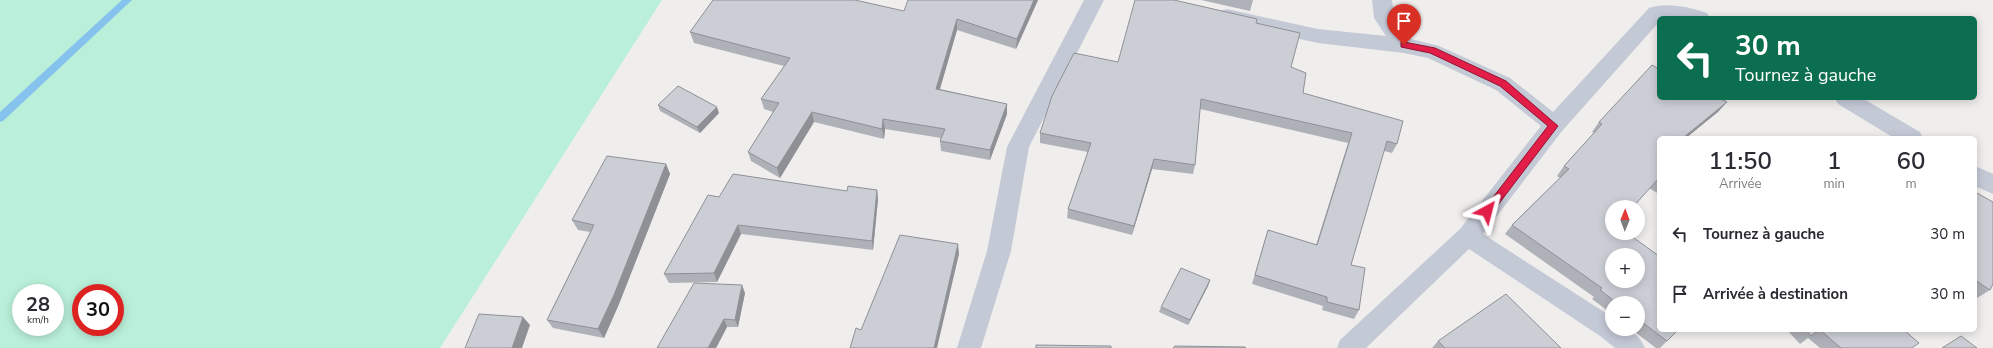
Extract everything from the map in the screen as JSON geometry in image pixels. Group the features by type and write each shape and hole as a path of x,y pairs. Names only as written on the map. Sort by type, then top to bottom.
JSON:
{"street":[{"path":"969,348 999,251 1018,147 1094,0"},
{"path":"1382,0 1384,18 1404,45"},
{"path":"1206,11 1318,36 1404,45 1432,51 1503,84 1554,126"},
{"path":"1349,348 1468,236 1554,126 1656,13 1671,13 1688,16"},
{"path":"1848,100 1909,136"},
{"path":"1977,176 1993,185"},
{"path":"1468,236 1609,328 1634,348"}],"green space":[{"path":"0,0 662,0 440,348 0,348"}],"building":[{"path":"713,0 855,0 904,11 908,0 1034,0 1017,39 957,19 936,89 1007,104 990,150 940,141 945,129 883,119 882,129 812,112 777,168 748,152 779,103 761,99 790,58 690,32"},
{"path":"1135,0 1174,0 1257,19 1256,23 1300,33 1291,67 1306,73 1303,93 1403,121 1397,144 1387,141 1351,265 1365,268 1359,310 1327,302 1327,297 1255,275 1268,230 1317,245 1352,133 1201,99 1195,165 1154,159 1134,226 1068,209 1091,143 1040,133 1052,96 1074,53 1118,62"},
{"path":"1652,65 1657,68 1657,100 1722,100 1727,102 1685,136 1657,136 1657,180 1639,200 1605,200 1605,240 1637,240 1657,255 1657,332 1676,332 1667,341 1645,324 1645,296 1608,296 1600,290 1602,288 1512,225 1569,169 1564,166 1602,124 1599,122"},
{"path":"678,86 717,107 697,127 658,105"},
{"path":"607,156 666,164 614,295 598,329 547,320 594,225 572,220"},
{"path":"733,174 847,191 848,186 877,190 872,241 738,225 714,273 664,274 708,195 719,197"},
{"path":"1977,193 1993,202 1993,284 1990,290 1977,281"},
{"path":"900,235 958,244 934,348 850,348 856,328 861,330"},
{"path":"1181,268 1210,280 1190,320 1161,307"},
{"path":"694,283 742,285 735,320 724,319 708,348 657,348"},
{"path":"1506,294 1561,348 1445,348 1438,341"},
{"path":"479,314 523,317 512,348 465,348"},
{"path":"1808,332 1816,332 1811,336"},
{"path":"1822,332 1906,332 1919,343 1912,348 1841,348"},
{"path":"1961,336 1977,348 1942,348"},
{"path":"1036,345 1111,346 1111,348 1036,348"},
{"path":"1175,346 1245,347 1246,348 1173,348"}],"waterway":[{"path":"0,118 128,0"}],"route":[{"path":"1404,45 1432,51 1503,84 1554,126 1487,211"}]}
